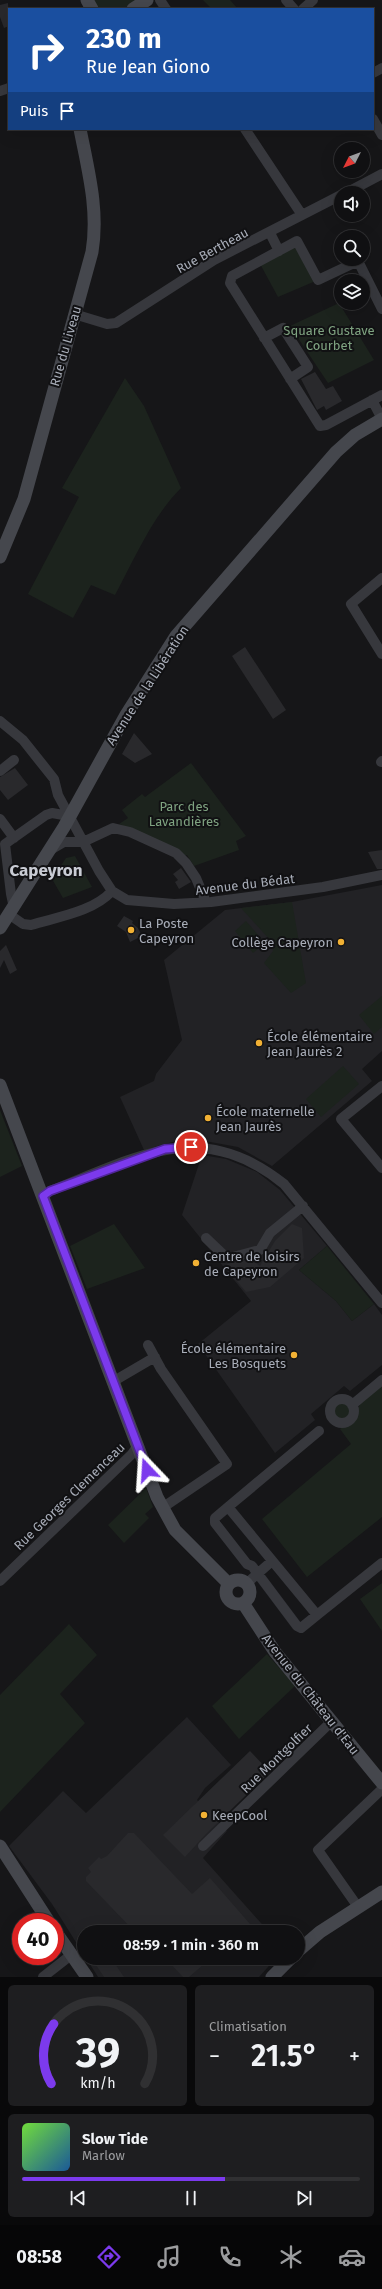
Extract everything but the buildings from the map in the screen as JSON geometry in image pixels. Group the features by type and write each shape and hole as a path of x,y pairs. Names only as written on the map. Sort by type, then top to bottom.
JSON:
{"street":[{"path":"135,8 147,0"},
{"path":"286,0 293,8"},
{"path":"304,8 313,0"},
{"path":"377,122 382,135"},
{"name":"Rue du Liveau","path":"0,557 24,498 92,252 95,221 90,175 80,130"},
{"path":"246,130 302,215"},
{"path":"359,186 382,174"},
{"name":"Rue Bertheau","path":"74,314 107,324 116,323 214,260 270,233 334,199"},
{"path":"270,233 279,251"},
{"path":"382,309 360,265 354,263 318,280 297,241 232,276 230,283 320,426 326,426 382,395"},
{"path":"264,338 283,328 308,367 290,379"},
{"path":"372,400 382,419"},
{"name":"Avenue de la Libération","path":"0,928 12,912 49,851 126,714 154,669 186,623 336,452 355,435 382,419"},
{"path":"382,578 351,604 382,654"},
{"path":"0,721 23,740 54,779 58,795 83,842 112,891 106,898 92,906 31,925 23,924 12,912 11,894 3,846 47,814 52,813 69,816"},
{"path":"0,771 14,760"},
{"path":"0,819 14,838"},
{"path":"49,851 64,842 83,842 113,828 130,832 176,853 186,863 196,878 206,902"},
{"name":"Avenue du Bédat","path":"112,891 127,900 148,903 206,902 323,887 382,875"},
{"path":"0,1085 162,1508 185,1542 229,1584"},
{"path":"382,1086 341,1119 382,1168"},
{"path":"43,1196 50,1191 136,1158 165,1149 191,1147 218,1149 244,1157 267,1170 284,1184 382,1303"},
{"path":"206,1238 226,1257 233,1257 260,1250 270,1233 303,1206"},
{"path":"148,1345 227,1464 162,1508"},
{"path":"114,1381 155,1357"},
{"path":"352,1405 382,1380"},
{"path":"319,1431 214,1518 214,1523 247,1564 258,1573 301,1628 318,1616 382,1563"},
{"name":"Rue Georges Clemenceau","path":"0,1581 132,1454 138,1445"},
{"path":"228,1506 318,1616"},
{"path":"246,1584 272,1561"},
{"path":"229,1584 239,1581 246,1584"},
{"path":"229,1584 226,1591 227,1598 236,1604 243,1603 249,1594 246,1584"},
{"name":"Avenue du Château d'Eau","path":"243,1603 275,1652 382,1783"},
{"name":"Rue Montgolfier","path":"203,1846 332,1722"},
{"path":"358,1907 318,1850 382,1789"},
{"path":"2,1854 43,1913"},
{"path":"305,1945 320,1932 382,1892"},
{"path":"64,1945 87,1977"},
{"path":"43,1977 71,1956"},
{"path":"272,1977 284,1965"}],"shaded area":[{"path":"382,885 382,1051 362,1069 372,1081 272,1166 238,1147 205,1141 176,1141 144,1150 120,1097 154,1081 156,1074 182,1040 164,960 225,910 292,902"},
{"name":"École élémentaire Les Bosquets","path":"202,1155 226,1159 257,1172 280,1190 327,1246 299,1270 336,1301 352,1321 374,1304 382,1315 382,1365 350,1391 344,1386 311,1414 315,1420 275,1453 198,1344 251,1301 182,1215"},
{"path":"187,1717 231,1765 205,1788 197,1800 227,1831 203,1858 263,1925 77,1925 77,1944 64,1923 64,1913 58,1913 9,1846 63,1791 86,1813"},
{"path":"90,1965 270,1965 259,1977 98,1977"}],"green space":[{"path":"87,0 147,0 135,8 91,8"},
{"path":"203,0 230,0 237,8 211,8"},
{"path":"297,241 318,280 278,297 259,262"},
{"name":"Square Gustave Courbet","path":"334,305 334,310 343,310 374,360 328,383 290,326"},
{"path":"125,378 144,406 181,488 161,512 115,595 91,585 73,618 28,594 79,497 62,488"},
{"name":"Parc des Lavandières","path":"191,763 246,836 236,841 239,850 194,866 187,855 183,856 179,851 119,824 128,818 122,810 142,794 145,797"},
{"path":"75,856 92,887 63,898 52,879 66,858"},
{"path":"292,902 306,983 291,993 264,963 273,951 271,941 241,908"},
{"path":"246,921 265,943 253,953 235,931"},
{"path":"382,996 382,1027 374,1034 359,1015"},
{"path":"343,1066 359,1084 321,1117 306,1099"},
{"path":"0,1110 22,1166 0,1177"},
{"path":"114,1224 145,1268 87,1289 70,1246"},
{"path":"327,1246 374,1304 352,1321 336,1301 299,1270"},
{"path":"382,1386 382,1517 307,1577 262,1519 351,1444 340,1429 355,1417 360,1404"},
{"path":"342,1403 348,1405 350,1411 348,1417 342,1419 336,1417 334,1411 336,1405"},
{"path":"146,1488 153,1507 145,1514 149,1518 124,1543 108,1525"},
{"path":"382,1583 382,1631 360,1599"},
{"path":"69,1624 97,1655 60,1694 85,1723 0,1812 0,1695"},
{"path":"267,1654 295,1686 239,1739 212,1706"}],"place":[{"name":"La Poste Capeyron","path":"131,930"},
{"name":"Collège Capeyron","path":"341,942"},
{"name":"École élémentaire Jean Jaurès 2","path":"259,1043"},
{"name":"École maternelle Jean Jaurès","path":"208,1118"},
{"name":"Centre de loisirs de Capeyron","path":"196,1263"},
{"name":"École élémentaire Les Bosquets","path":"294,1355"},
{"name":"KeepCool","path":"204,1815"}],"district":[{"name":"Capeyron","path":"46,870"}],"route":[{"path":"147,1470 43,1196 50,1191 136,1158 165,1149 191,1147"}]}
